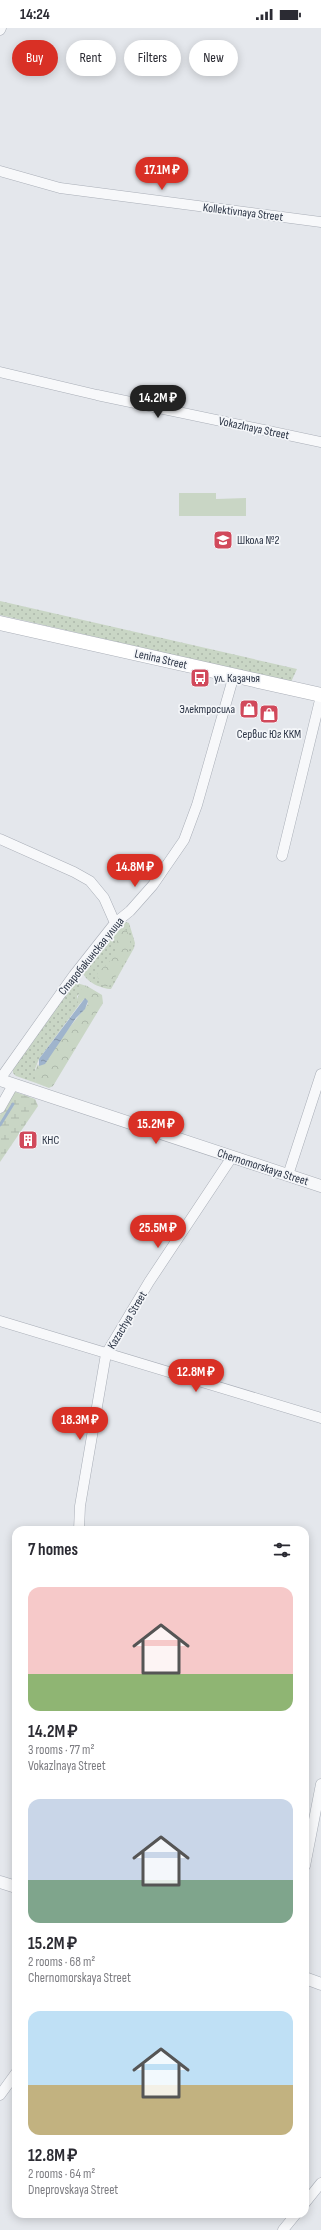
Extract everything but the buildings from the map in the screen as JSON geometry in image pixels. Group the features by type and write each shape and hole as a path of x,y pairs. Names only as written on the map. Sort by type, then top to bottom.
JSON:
{"main road":[{"name":"Lenina Street","path":"0,623 321,696"}],"street":[{"name":"Kollektivnaya Street","path":"0,171 60,188 321,222"},
{"name":"Vokazlnaya Street","path":"0,372 119,400 321,442"},
{"name":"Старобакинская улица","path":"0,1080 74,975 115,923 130,911 153,885 187,833 197,805 234,675"},
{"path":"282,856 321,696"},
{"path":"0,839 74,872 90,881 104,898 115,923"},
{"path":"288,1175 321,1074"},
{"name":"Chernomorskaya Street","path":"0,1080 321,1186"},
{"path":"0,1108 13,1085"},
{"name":"Kazachya Street","path":"79,1526 80,1506 106,1354 149,1282 232,1157"},
{"path":"0,1321 321,1418"},
{"path":"309,1846 321,1784"},
{"path":"0,1882 12,1886"},
{"path":"309,1980 321,1984"},
{"path":"0,2095 12,2078"},
{"path":"309,2198 321,2183"},
{"path":"283,2230 293,2218"}],"green space":[{"path":"179,493 216,493 216,499 246,498 246,516 179,516"},
{"path":"0,601 297,669 291,682 0,615"},
{"path":"126,922 129,923 135,943 134,948 111,989 103,988 87,979 83,973 117,928"},
{"path":"125,929 129,935 130,942 127,957 111,985 105,987 99,982 97,974 115,955 118,933 120,930"},
{"path":"73,982 87,986 77,996 79,1005 39,1059 35,1069 36,1083 16,1076 13,1073 13,1069"},
{"path":"87,986 102,995 103,1003 53,1086 49,1088 36,1083 34,1073 38,1064 39,1066 88,1004 85,998 79,1005 77,1000 80,990"},
{"path":"13,1091 35,1099 38,1106 0,1162 0,1115"}],"water":[{"path":"85,998 88,1001 85,1009 76,1018 45,1064 39,1066 39,1059"}],"waterway":[{"path":"0,1125 13,1104"}],"place":[{"name":"Школа №2","path":"223,540"},
{"name":"ул. Казачья","path":"200,678"},
{"name":"Электросила","path":"249,709"},
{"name":"Сервис Юг ККМ","path":"269,714"},
{"name":"КНС","path":"28,1140"}]}
